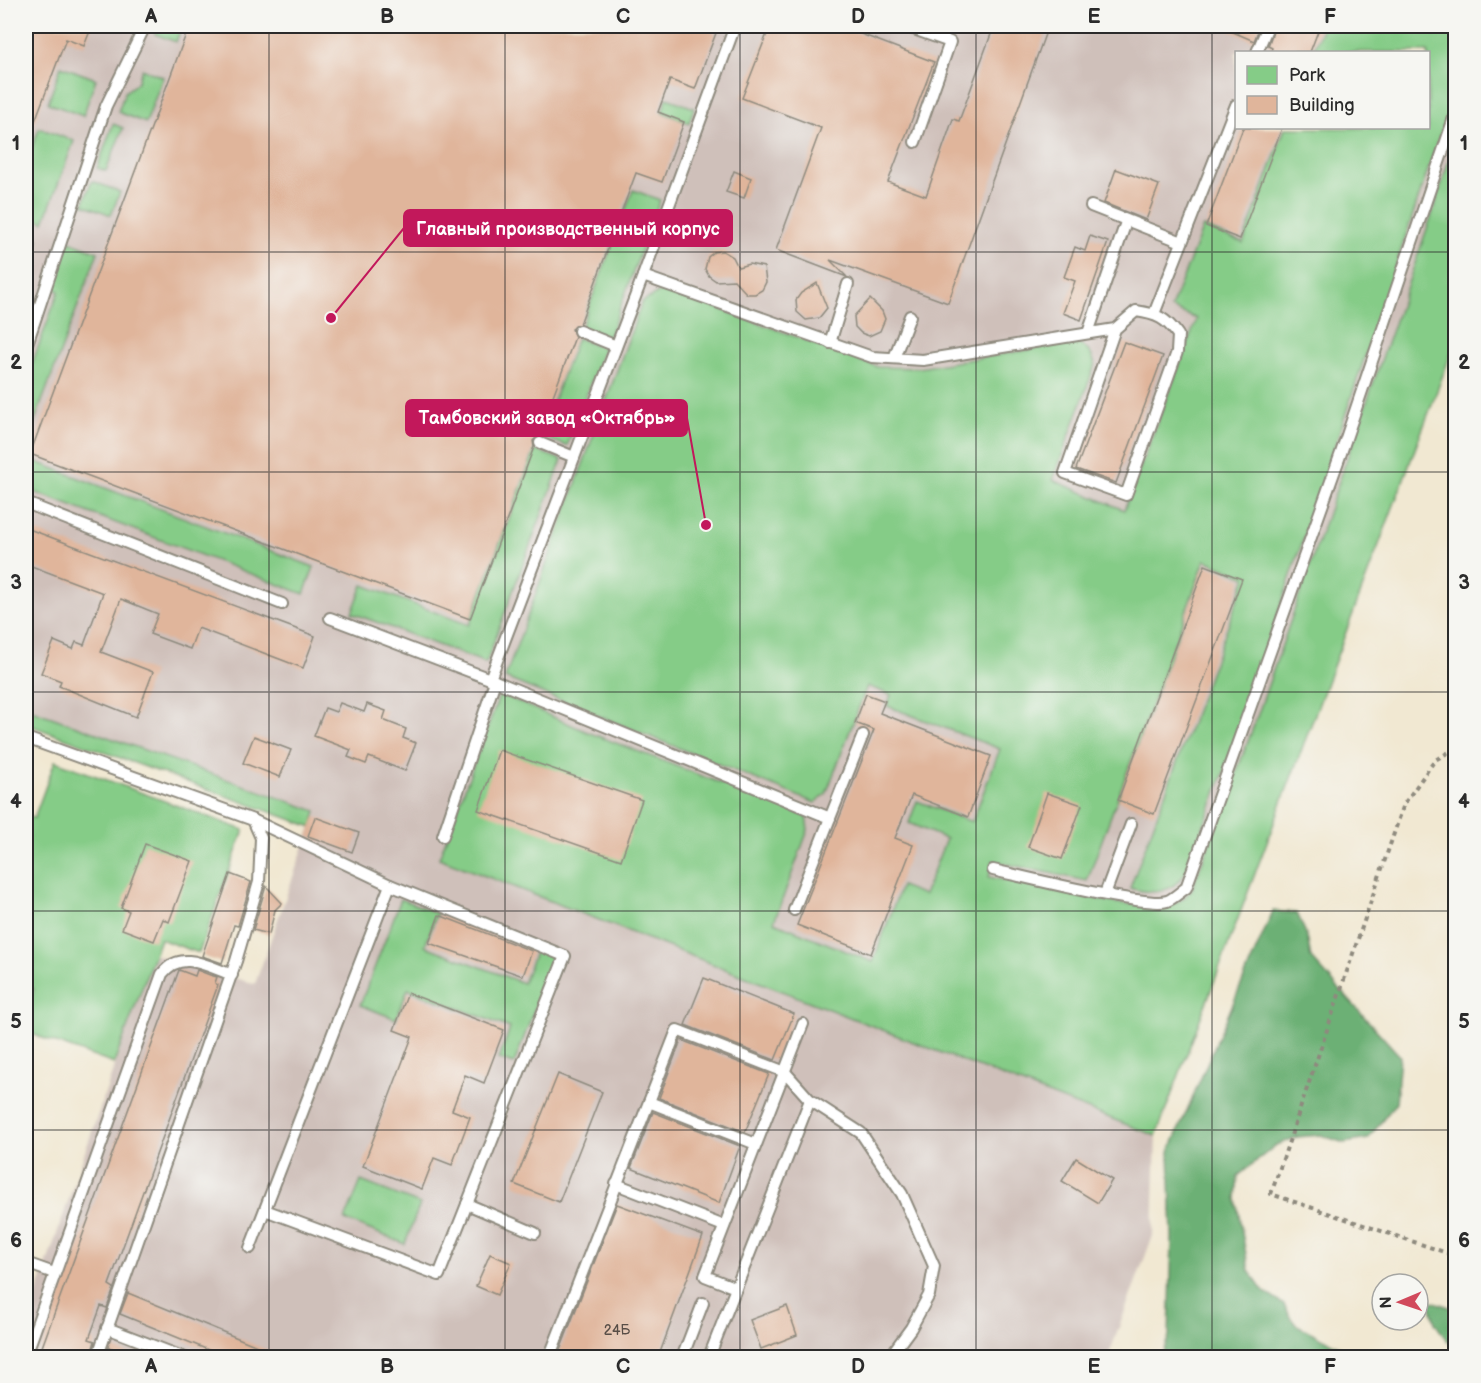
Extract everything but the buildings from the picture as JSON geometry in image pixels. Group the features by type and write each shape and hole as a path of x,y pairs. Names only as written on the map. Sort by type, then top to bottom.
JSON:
{"lane":[{"path":"26,347 106,106 145,26"},
{"path":"443,836 492,680 735,26"},
{"path":"905,26 950,42 915,142"},
{"path":"1257,51 1268,26"},
{"path":"1154,314 1235,108"},
{"path":"993,870 1105,894 1166,902 1186,888 1341,453 1455,112"},
{"path":"1091,206 1126,222 1182,242"},
{"path":"1088,333 1126,222"},
{"path":"643,276 872,357 923,360 1115,329"},
{"path":"830,343 848,284"},
{"path":"1136,311 1154,314 1168,320 1178,335 1176,352 1126,495 1065,473 1115,329 1136,311"},
{"path":"894,358 910,316"},
{"path":"579,332 616,346"},
{"path":"540,443 574,457"},
{"path":"26,503 282,604"},
{"path":"330,618 492,680 830,818"},
{"path":"794,910 863,735"},
{"path":"26,738 254,820 390,885 565,956 438,1275 265,1210"},
{"path":"97,1358 232,975 259,882 261,838 254,820"},
{"path":"1105,894 1131,825"},
{"path":"250,1248 390,885"},
{"path":"26,1354 162,974 173,962 190,960 232,975"},
{"path":"736,1288 705,1276 803,1024"},
{"path":"549,1358 677,1030 784,1072 810,1100 861,1133 902,1194 934,1266 928,1295 911,1328 889,1358"},
{"path":"710,1357 810,1100"},
{"path":"649,1102 756,1144"},
{"path":"616,1184 724,1226"},
{"path":"467,1204 535,1233"},
{"path":"26,1263 54,1273"},
{"path":"682,1358 703,1303"},
{"path":"107,1328 185,1358"}],"path":[{"path":"1455,748 1436,760 1404,804 1271,1194 1455,1256"}],"shaded area":[{"path":"26,26 1455,26 1455,343 1156,1136 1153,1235 1108,1357 26,1357 26,1324 153,954 255,984 316,812 26,708"}],"green space":[{"path":"158,26 182,26 176,42 155,34"},
{"path":"1323,26 1455,26 1455,90 1229,759 1186,872 1175,885 1161,891 1146,892 1130,888 1246,577 1205,560 1087,881 993,861 989,877 1116,903 1167,907 1183,899 1192,889 1255,723 1436,203 1455,139 1455,343 1156,1136 439,858 500,694 590,733 806,816 808,830 774,922 873,962 901,886 924,895 946,839 909,823 917,801 972,822 1000,749 887,706 891,695 867,686 826,794 815,803 505,678 642,302 660,292 677,293 878,367 919,368 1070,343 1079,345 1087,349 1095,365 1053,480 1124,510 1197,319 1171,308 1203,227 1243,243 1285,129 1430,129 1430,51 1313,51"},
{"path":"61,66 96,79 83,116 48,103"},
{"path":"142,69 163,77 146,123 118,112 125,92 137,83"},
{"path":"667,98 694,108 689,123 662,112"},
{"path":"113,124 123,128 106,171 97,168"},
{"path":"39,128 74,141 44,222 26,215 26,164"},
{"path":"92,181 120,192 111,215 83,204"},
{"path":"633,190 660,200 609,337 581,327"},
{"path":"26,234 38,239 26,272"},
{"path":"69,241 98,252 26,444 26,380 59,291 52,288"},
{"path":"577,338 604,348 567,446 540,436"},
{"path":"535,450 562,460 486,663 352,613 363,585 469,625"},
{"path":"26,458 314,567 304,594 26,489"},
{"path":"26,708 316,811 312,827 26,724"},
{"path":"55,761 244,830 199,953 160,939 114,1064 26,1032 26,1012 34,989 26,986 26,816 34,818"},
{"path":"401,899 437,913 425,946 523,983 536,950 554,957 514,1064 499,1059 510,1028 408,989 396,1019 360,1005"},
{"path":"1273,911 1297,913 1307,936 1311,958 1400,1056 1396,1103 1368,1139 1344,1143 1321,1135 1297,1137 1275,1146 1238,1176 1236,1199 1249,1271 1263,1291 1284,1305 1295,1324 1338,1346 1350,1357 1161,1357 1169,1336 1172,1237 1169,1152"},
{"path":"361,1181 420,1204 405,1244 345,1220"},
{"path":"1430,1300 1455,1309 1455,1352 1435,1323"}],"place":[{"name":"Главный производственный корпус","path":"331,318"},
{"name":"Тамбовский завод «Октябрь»","path":"706,525"}]}
